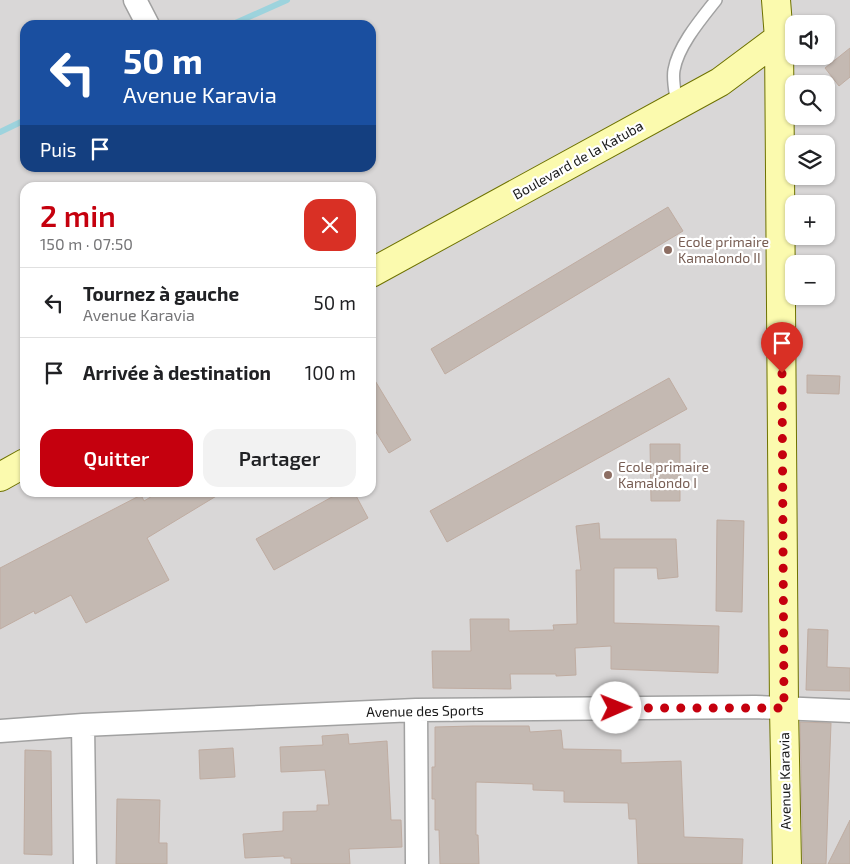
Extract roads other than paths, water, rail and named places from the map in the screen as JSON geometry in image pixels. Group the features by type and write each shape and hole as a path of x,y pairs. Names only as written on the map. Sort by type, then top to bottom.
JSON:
{"street":[{"path":"135,0 145,20"},
{"name":"Avenue Karavia","path":"776,0 779,38 787,864"},
{"name":"Boulevard de la Katuba","path":"376,270 720,82 779,38"},
{"path":"0,477 20,466"},
{"name":"Avenue des Sports","path":"0,731 83,725 416,710 755,707 850,711"},
{"path":"416,710 417,864"},
{"path":"83,725 85,864"}],"lane":[{"path":"677,106 674,71 684,46 716,0"}],"waterway":[{"path":"242,20 287,0"},
{"path":"0,132 20,122"}],"place":[{"name":"Ecole primaire Kamalondo II","path":"668,250"},
{"name":"Ecole primaire Kamalondo I","path":"608,475"}]}
